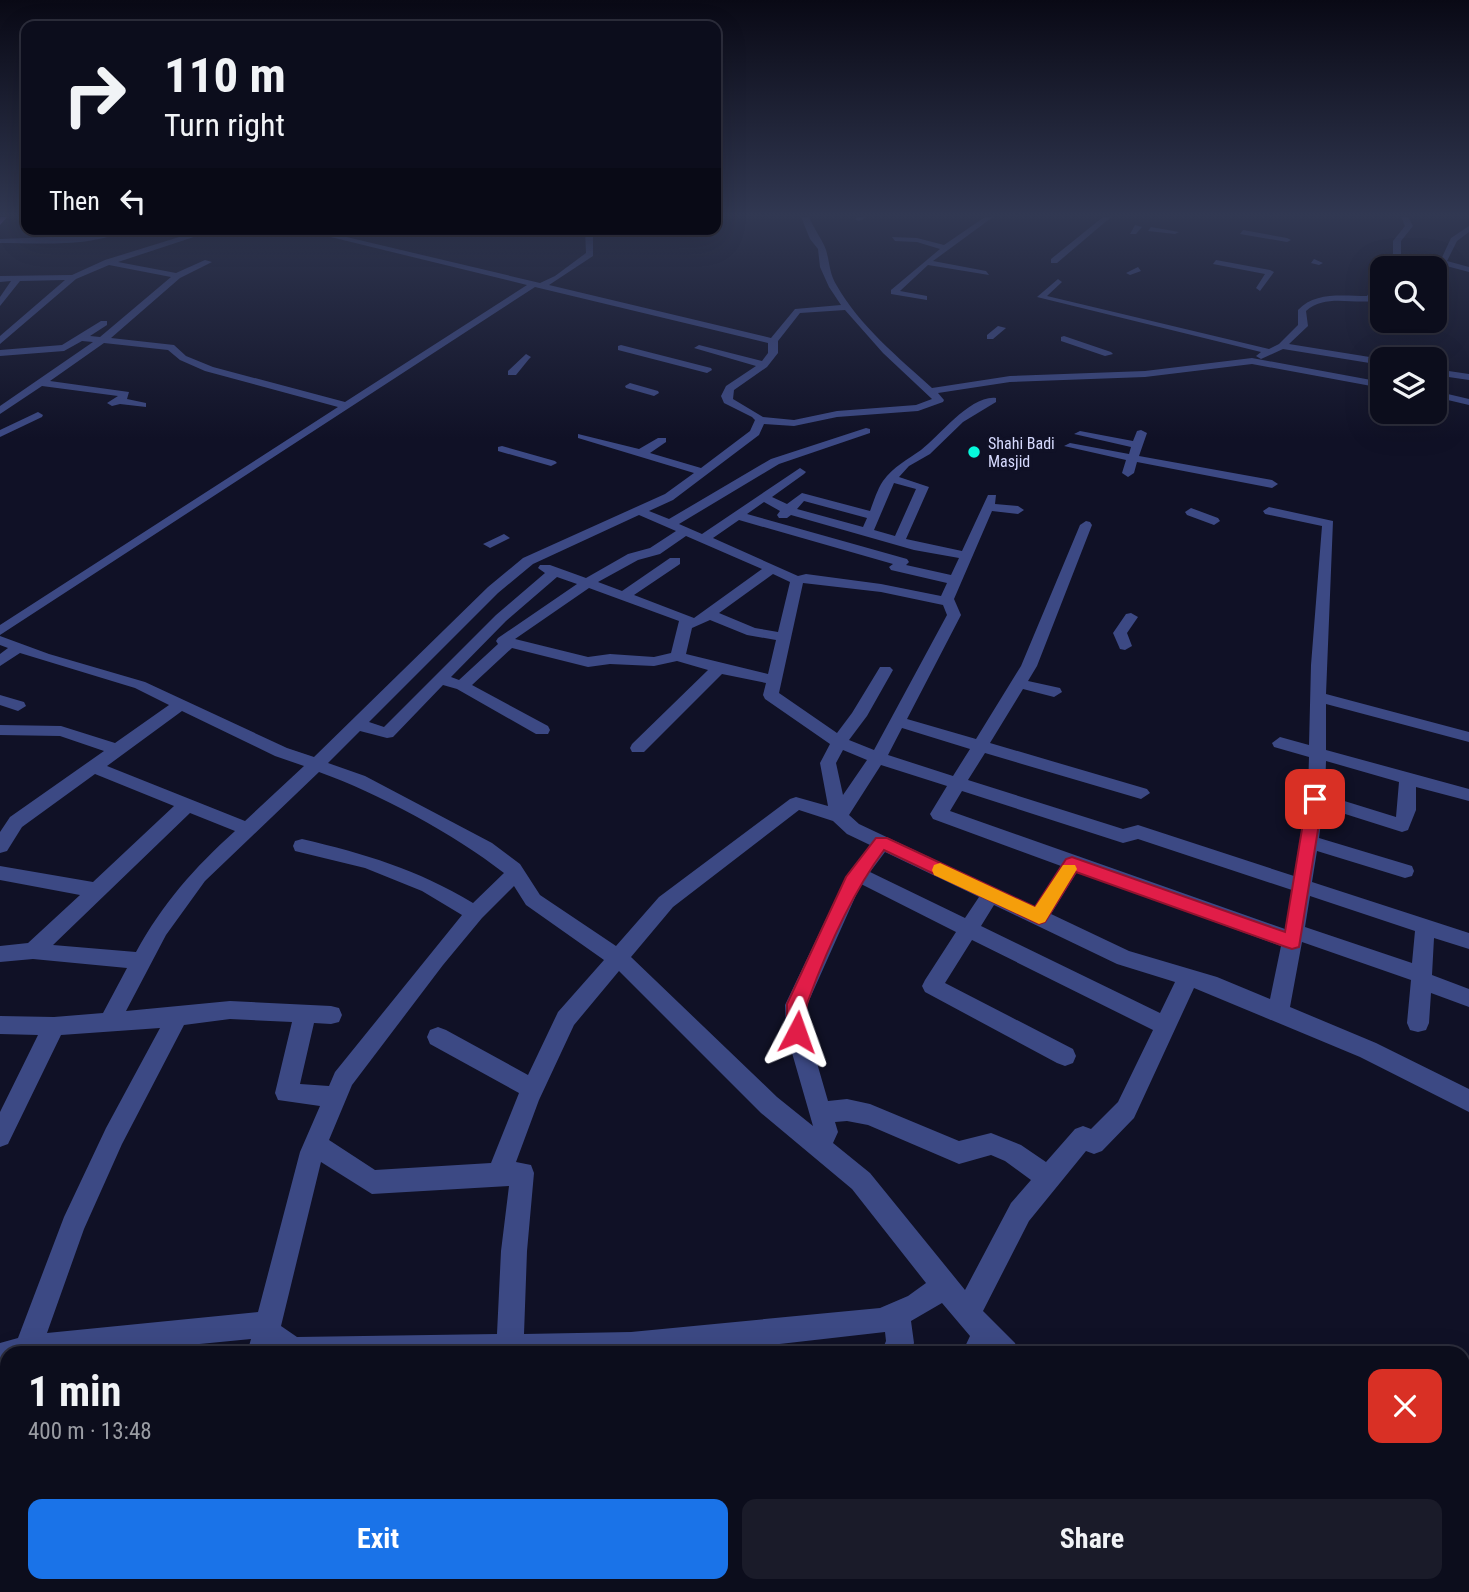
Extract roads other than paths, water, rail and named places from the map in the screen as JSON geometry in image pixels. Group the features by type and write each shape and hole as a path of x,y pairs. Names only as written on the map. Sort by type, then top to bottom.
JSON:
{"street":[{"path":"2,337 56,291"},
{"path":"0,411 103,339 159,291"},
{"path":"0,631 528,291"},
{"path":"559,291 773,341"},
{"path":"837,291 879,343 939,400 918,408 837,414 794,423 760,420 721,398 730,387 764,365 773,353 773,341 790,317 798,311 845,303"},
{"path":"895,291 924,298"},
{"path":"1047,291 1041,297 1270,352"},
{"path":"1302,293 1307,304"},
{"path":"1252,361 1282,346 1303,326 1302,310 1307,304 1333,299 1370,299"},
{"path":"0,353 64,348 104,323"},
{"path":"990,337 1001,328"},
{"path":"81,338 171,347 183,358 209,369 346,406"},
{"path":"1064,339 1108,354"},
{"path":"1282,346 1370,360"},
{"path":"621,348 707,370"},
{"path":"699,348 764,365"},
{"path":"512,373 526,358"},
{"path":"930,392 1010,379 1145,374 1252,361 1370,383"},
{"path":"1447,374 1469,377"},
{"path":"41,383 125,394 115,402 142,405"},
{"path":"631,386 654,393"},
{"path":"1447,397 1469,402"},
{"path":"867,532 892,479 905,464 926,452 959,420 992,400"},
{"path":"0,434 38,415"},
{"path":"109,1022 159,929 198,876 316,765 493,590 528,561 669,497 755,433 760,420"},
{"path":"0,427 13,427"},
{"path":"669,524 691,514 772,462 866,431"},
{"path":"1080,434 1139,439 1128,473"},
{"path":"582,436 703,472"},
{"path":"641,453 662,440"},
{"path":"1070,446 1272,484"},
{"path":"502,449 551,463"},
{"path":"703,539 800,472"},
{"path":"892,479 923,487 898,541"},
{"path":"764,497 788,510 925,548 965,555"},
{"path":"770,526 802,497 875,516"},
{"path":"839,816 899,722 954,615 947,599 990,503 1018,510"},
{"path":"640,511 797,580 806,578 876,587 948,602"},
{"path":"1269,511 1329,524 1318,697 1315,799 1302,887 1278,1012"},
{"path":"1191,512 1214,521"},
{"path":"739,516 954,580"},
{"path":"1086,525 1029,666 939,814 1072,864 1421,977 1469,998"},
{"path":"685,531 655,551 633,557 586,584 503,641 588,662 601,658 662,663 678,656 774,680"},
{"path":"490,544 504,538"},
{"path":"876,587 900,564 925,548"},
{"path":"623,597 680,563 655,551"},
{"path":"528,561 687,619 678,656"},
{"path":"685,625 698,622 771,569"},
{"path":"357,724 387,733 501,618 555,571"},
{"path":"797,580 771,695 839,742 878,758 1123,836 1138,832 1469,942"},
{"path":"709,614 752,632 784,637"},
{"path":"1125,646 1120,633 1131,617"},
{"path":"0,640 44,657 140,685 281,752 359,780 485,848 516,873 533,900 617,958 769,1105 862,1181 944,1286 976,1333 995,1346"},
{"path":"462,686 509,642"},
{"path":"0,661 19,647"},
{"path":"638,748 719,668"},
{"path":"839,816 828,763 885,670"},
{"path":"440,679 462,686 542,730"},
{"path":"1018,683 1054,692"},
{"path":"1318,697 1469,737"},
{"path":"0,700 18,706"},
{"path":"0,846 16,822 182,705"},
{"path":"899,722 1141,793"},
{"path":"0,730 61,731 117,750"},
{"path":"1280,743 1469,795"},
{"path":"93,767 248,829"},
{"path":"1315,799 1402,825 1408,810 1408,778"},
{"path":"499,1174 532,1089 566,1019 666,902 796,803 839,816 853,829 1124,958 1188,977 1278,1012 1368,1050 1469,1101"},
{"path":"33,951 187,805"},
{"path":"818,1145 826,1132 797,1032 796,1004 857,874 881,842"},
{"path":"1309,842 1405,871"},
{"path":"302,846 369,862 429,886 475,913"},
{"path":"1039,917 1072,864"},
{"path":"0,873 95,890"},
{"path":"263,1342 315,1144 344,1079 475,913 516,873"},
{"path":"857,874 1166,1026"},
{"path":"992,894 932,986 1066,1056"},
{"path":"1418,1023 1424,927"},
{"path":"0,954 33,951 142,961"},
{"path":"976,1333 1020,1212 1083,1137 1094,1143 1126,1110 1188,977"},
{"path":"0,1025 54,1026 177,1017 230,1010 331,1015"},
{"path":"305,1014 286,1093 335,1097"},
{"path":"17,1346 114,1136 177,1017"},
{"path":"0,1136 54,1026"},
{"path":"438,1037 532,1089"},
{"path":"819,1112 847,1110 870,1115 959,1153 991,1144 1013,1153 1048,1178"},
{"path":"315,1144 372,1182 522,1172 514,1251 510,1346"},
{"path":"631,1346 880,1321 917,1305 944,1286"},
{"path":"897,1313 898,1346"},
{"path":"83,1346 256,1325 263,1342"}],"place":[{"name":"Shahi Badi Masjid","path":"974,452"}]}
